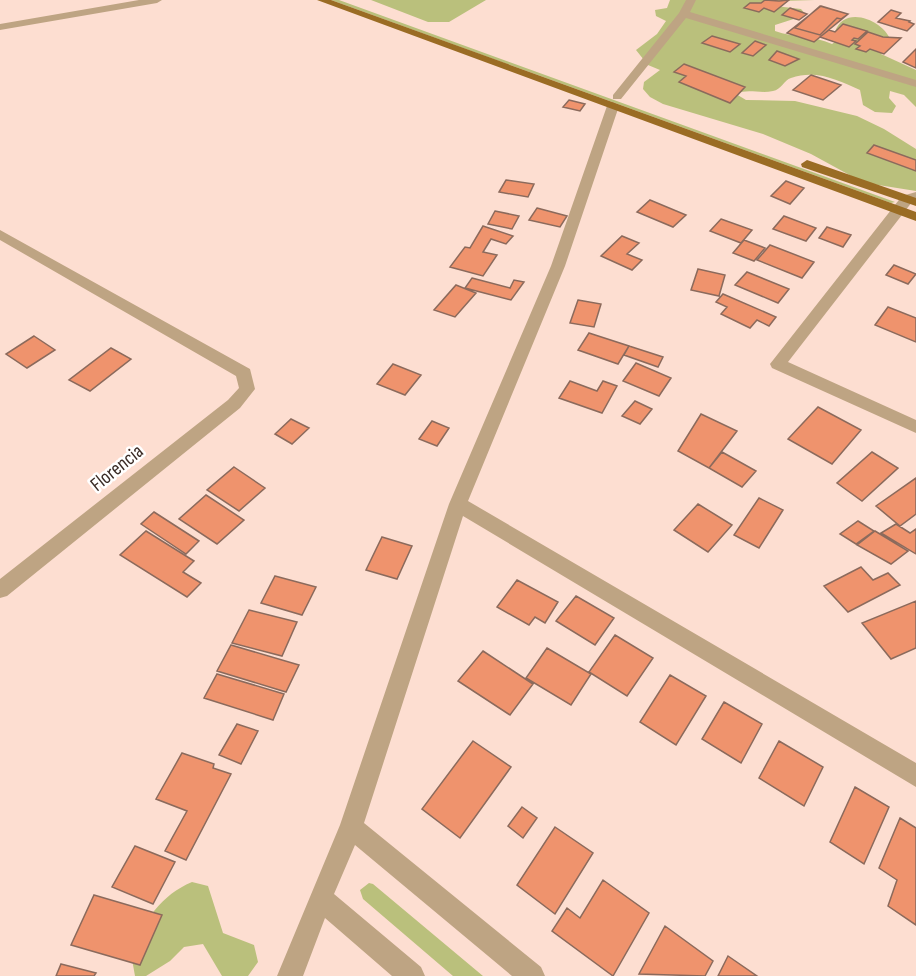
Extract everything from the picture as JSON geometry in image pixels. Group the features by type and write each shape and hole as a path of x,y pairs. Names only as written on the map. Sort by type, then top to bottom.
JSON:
{"main road":[{"path":"322,0 910,202 916,217"},
{"path":"348,0 615,101"}],"street":[{"path":"0,27 157,0"},
{"path":"290,976 351,827 458,504 558,266 615,101 684,14 691,0"},
{"path":"684,14 916,84"},
{"path":"910,202 778,364 916,428"},
{"name":"Florencia","path":"0,234 244,373 247,389 234,404 0,590"},
{"path":"458,504 916,776"},
{"path":"351,827 532,976"},
{"path":"320,898 412,976"}],"green space":[{"path":"331,0 339,0 895,202 891,203"},
{"path":"371,0 486,0 449,22 428,22"},
{"path":"670,0 815,0 781,1 775,6 801,9 806,15 775,25 775,31 832,44 839,39 835,32 840,23 847,18 865,18 882,28 892,44 881,54 916,70 916,107 904,95 890,91 889,98 896,106 892,113 875,112 863,105 860,90 835,79 818,75 791,78 773,91 745,91 736,94 746,100 795,101 857,116 884,129 916,149 916,191 872,184 855,178 811,154 763,134 663,104 650,97 643,89 644,82 660,70 648,65 636,50 657,34 666,21 656,16 655,10 667,8"},
{"path":"192,882 208,886 223,933 254,945 258,962 248,976 222,976 203,944 184,947 170,961 146,976 135,976 130,948 148,918 171,894"},
{"path":"369,883 483,976 453,976 363,899 360,890"}],"building":[{"path":"765,0 789,0 774,12 764,8 759,12 744,8 750,3 761,3"},
{"path":"820,6 848,14 841,19 837,18 820,35 795,28"},
{"path":"821,6 848,14 814,42 787,33"},
{"path":"790,8 807,14 799,20 782,15"},
{"path":"891,10 901,13 896,18 914,24 907,31 878,22"},
{"path":"843,24 867,31 858,39 854,38 852,40 856,41 849,47 820,37 829,30 835,32"},
{"path":"868,32 883,37 901,38 884,54 870,49 866,52 856,49 860,46 855,44"},
{"path":"712,36 740,44 730,52 702,43"},
{"path":"755,41 766,45 753,56 742,53"},
{"path":"916,49 916,68 903,62"},
{"path":"777,51 799,59 785,66 769,60"},
{"path":"684,64 745,87 730,103 679,82 686,76 674,72"},
{"path":"811,75 841,85 823,100 793,90"},
{"path":"569,100 585,104 580,111 563,107"},
{"path":"874,145 916,160 916,171 867,153"},
{"path":"506,180 534,184 528,197 499,192"},
{"path":"786,181 804,188 790,204 771,196"},
{"path":"650,200 686,215 673,227 637,212"},
{"path":"537,208 567,216 560,227 529,220"},
{"path":"495,211 519,216 512,229 488,224"},
{"path":"784,216 816,228 806,241 773,229"},
{"path":"721,219 752,230 741,243 710,231"},
{"path":"483,226 513,236 506,244 491,239 483,252 497,255 483,276 450,267 465,247 470,248"},
{"path":"827,227 851,235 843,247 819,238"},
{"path":"622,236 639,243 627,254 642,260 632,270 601,256"},
{"path":"744,240 765,248 754,261 733,253"},
{"path":"770,245 814,262 802,278 757,260"},
{"path":"894,265 916,274 908,284 886,275"},
{"path":"698,269 725,275 719,296 691,290"},
{"path":"747,272 789,289 778,303 735,285"},
{"path":"472,278 510,288 514,280 524,282 511,300 465,288"},
{"path":"456,285 476,293 455,317 434,310"},
{"path":"723,294 776,317 769,326 757,320 750,328 721,314 727,307 716,302"},
{"path":"578,300 601,304 594,327 570,323"},
{"path":"888,307 916,318 916,342 875,325"},
{"path":"589,333 629,346 618,364 578,350"},
{"path":"34,336 55,350 27,368 6,354"},
{"path":"629,346 663,357 658,367 624,355"},
{"path":"111,348 131,359 90,391 69,380"},
{"path":"636,363 671,378 659,396 623,381"},
{"path":"393,364 421,375 405,395 377,384"},
{"path":"570,381 597,391 603,381 617,386 602,413 559,398"},
{"path":"635,401 652,409 640,424 622,416"},
{"path":"818,407 861,430 832,464 788,439"},
{"path":"701,414 737,431 709,468 678,451"},
{"path":"291,419 309,428 292,444 275,434"},
{"path":"432,421 449,428 437,446 419,439"},
{"path":"722,452 756,471 742,487 709,468"},
{"path":"872,452 898,468 862,501 837,483"},
{"path":"234,467 265,488 239,511 207,490"},
{"path":"916,478 916,514 900,526 876,506"},
{"path":"206,495 244,520 217,544 179,519"},
{"path":"759,498 783,510 759,548 734,535"},
{"path":"698,504 732,525 708,552 674,530"},
{"path":"154,512 199,541 186,554 141,524"},
{"path":"858,521 874,531 856,544 840,534"},
{"path":"896,524 910,533 916,529 916,554 881,533"},
{"path":"146,531 194,561 183,572 201,583 187,597 120,555"},
{"path":"875,531 908,551 891,564 857,545"},
{"path":"382,537 412,546 397,579 366,570"},
{"path":"861,567 873,580 888,573 900,585 848,612 824,586"},
{"path":"275,576 316,587 302,615 261,603"},
{"path":"517,580 558,602 545,623 535,617 529,625 497,607"},
{"path":"576,596 614,618 595,645 556,621"},
{"path":"916,601 916,648 891,659 862,623"},
{"path":"249,610 297,622 282,656 232,643"},
{"path":"615,635 653,658 627,696 589,672"},
{"path":"231,645 299,665 286,692 217,671"},
{"path":"547,648 591,674 571,705 526,678"},
{"path":"483,651 533,684 510,715 458,681"},
{"path":"217,674 284,694 273,720 204,698"},
{"path":"670,675 706,696 676,745 640,722"},
{"path":"724,702 762,724 741,763 702,739"},
{"path":"237,724 258,731 241,764 219,755"},
{"path":"473,741 511,767 460,838 422,809"},
{"path":"779,741 823,767 804,806 759,778"},
{"path":"182,753 214,764 213,768 231,774 186,860 165,851 187,811 156,799"},
{"path":"855,787 889,807 864,864 830,842"},
{"path":"522,807 537,818 523,838 508,826"},
{"path":"900,818 916,828 916,925 888,906 897,880 879,868"},
{"path":"555,827 593,853 555,914 517,885"},
{"path":"135,846 175,862 153,904 112,887"},
{"path":"603,880 649,913 613,976 552,931 567,908 580,918"},
{"path":"94,895 162,915 140,965 71,945"},
{"path":"665,926 713,961 705,976 639,974"},
{"path":"728,956 757,976 718,976"},
{"path":"61,964 96,973 94,976 56,976"}]}
